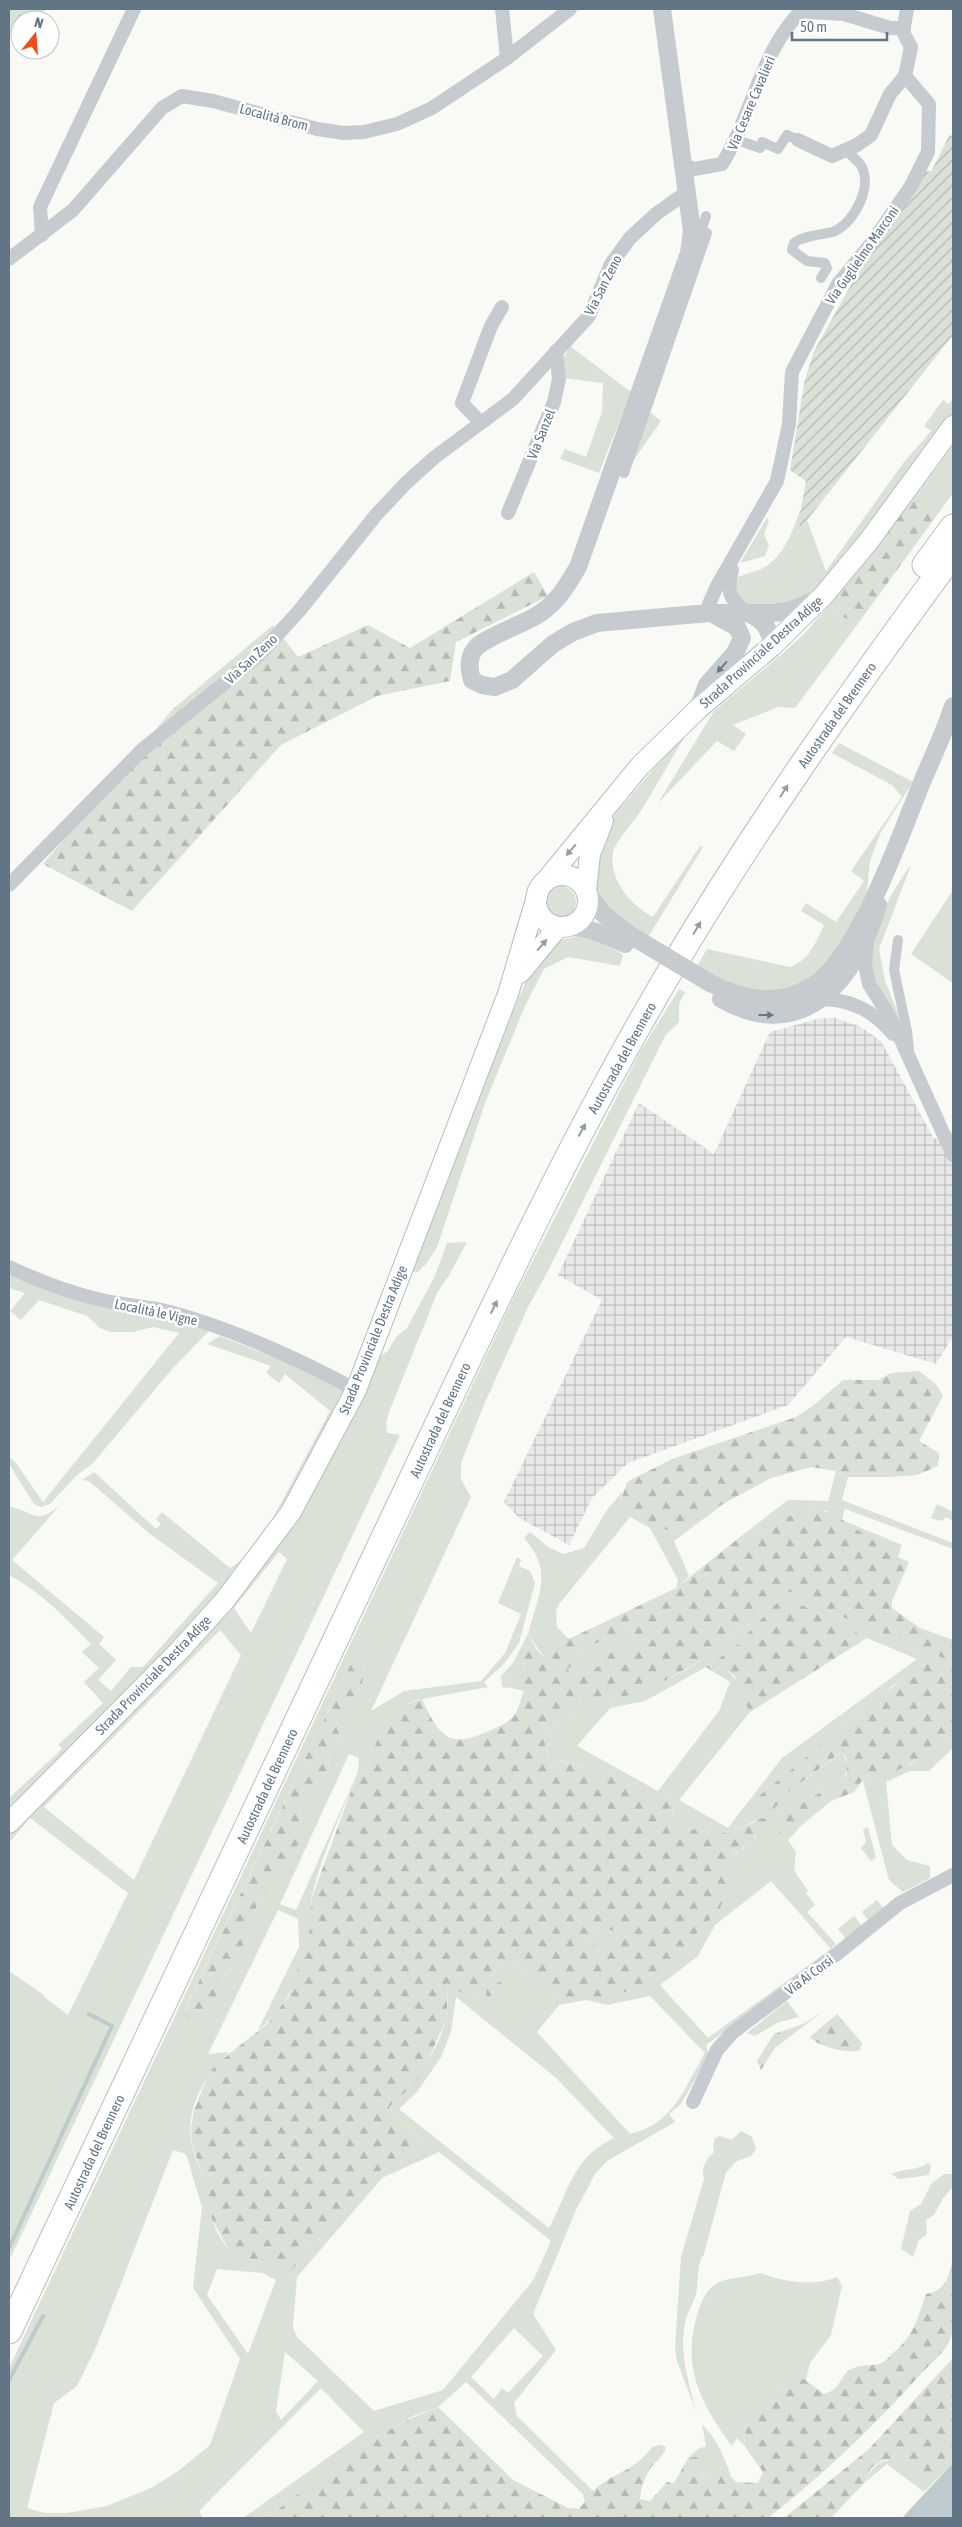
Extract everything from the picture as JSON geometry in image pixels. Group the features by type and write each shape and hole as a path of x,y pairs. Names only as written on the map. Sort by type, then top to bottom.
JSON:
{"highway":[{"name":"Autostrada del Brennero","path":"9,2296 531,1192 594,1073 664,947 796,740 953,527"},
{"name":"Autostrada del Brennero","path":"9,2332 482,1331 572,1150 649,1007 736,862 809,752 953,554"}],"main road":[{"name":"Strada Provinciale Destra Adige","path":"9,1823 179,1651 225,1600 291,1512 356,1390 508,994 541,888 640,766 698,709 772,646 823,596 868,542 953,426"},
{"name":"Strada Provinciale Destra Adige","path":"586,891 588,864 592,845 614,800"},
{"path":"556,876 571,876 583,885 586,891 588,907 585,914 580,920 562,927 542,917 537,906 541,888 556,876"},
{"name":"Strada Provinciale Destra Adige","path":"508,994 531,958 562,927"}],"street":[{"path":"42,235 40,207 134,9"},
{"path":"502,9 507,58"},
{"name":"Località Brom","path":"9,259 72,210 162,108 182,96 213,101 317,129 344,133 364,132 397,124 432,108 507,58 570,9"},
{"path":"662,9 692,231 689,253 583,556 558,597 542,612 521,625 485,642 474,650 470,659 469,671 472,680 482,685 495,687 512,680 552,644 573,632 597,623 709,612 789,611 823,596"},
{"path":"804,9 808,12 844,14 890,28 904,28"},
{"name":"Via Cesare Cavalieri","path":"683,164 694,169 722,164 739,146 765,64 788,24 804,9"},
{"path":"739,146 760,148 762,142 778,149 787,135 832,156 871,135 890,94 905,76 911,47 903,32 907,9"},
{"name":"Via Guglielmo Marconi","path":"709,612 712,597 777,481 789,424 792,372 838,284 870,245 911,186 928,152 929,104 905,76"},
{"path":"822,278 827,268 825,263 807,261 792,250 794,243 801,238 837,230 854,215 864,185 864,175 861,164 846,150"},
{"name":"Via San Zeno","path":"9,885 142,750 259,655 299,611 376,515 406,483 435,456 513,399 589,316 611,264 630,238 656,214 686,192"},
{"path":"624,473 708,233 702,230 706,216"},
{"path":"480,422 462,403 491,326 502,307"},
{"name":"Via Sanzel","path":"508,513 554,402 559,379 556,351"},
{"name":"Via Guglielmo Marconi","path":"739,550 729,582 728,592 733,601 747,612"},
{"path":"698,709 707,685 736,653 742,638 733,623 709,612"},
{"path":"747,612 766,624 772,646"},
{"path":"818,992 843,955 894,852 953,706"},
{"path":"586,891 603,914 627,939 708,987 760,1000 818,992 828,994 855,963 867,940 894,852"},
{"path":"562,927 577,926 627,939"},
{"path":"867,940 866,974 872,988 893,1022 953,1155"},
{"path":"898,940 894,970 907,1031 909,1056"},
{"path":"843,955 841,967 845,986 864,1009 888,1028 909,1056"},
{"path":"843,978 856,980 872,988"},
{"path":"818,992 864,1009"},
{"name":"Località le Vigne","path":"9,1267 66,1291 103,1301 161,1310 201,1322 295,1360 356,1390"},
{"name":"Via Ai Corsi","path":"693,2102 717,2050 732,2033 838,1953 900,1903 953,1875"}],"shaded area":[{"path":"821,1018 835,1018 859,1026 881,1041 934,1139 953,1129 953,1336 936,1364 846,1337 788,1405 628,1463 592,1498 569,1545 519,1518 504,1502 602,1300 558,1275 639,1103 714,1154 770,1032"},
{"path":"953,2463 953,2518 902,2518"}],"green space":[{"path":"9,9 48,9 10,10 9,34"},
{"path":"950,134 953,138 953,335 800,529 799,520 806,481 790,470 805,379 814,351 848,290 924,170 931,172"},
{"path":"570,346 631,392 599,473 560,459 565,449 586,457 602,412 603,383 563,378 564,357"},
{"path":"953,398 953,417 813,595 787,606 750,607 737,596 735,582 738,577 761,569 775,559 786,544 800,510 801,528 807,520 826,571 904,462 931,431 924,426 943,400 949,404"},
{"path":"649,411 661,421 631,464"},
{"path":"953,445 953,493 937,515 928,498 917,494"},
{"path":"917,494 928,498 937,515 860,621 847,619 840,615 838,610 840,592"},
{"path":"767,518 769,520 764,535 769,545 765,556 740,563"},
{"path":"534,572 548,596 456,642 450,681 377,696 281,745 132,911 43,864 173,709 273,625 298,657 368,625 410,648"},
{"path":"840,592 838,610 847,619 860,621 795,708 778,707 733,725 746,734 734,751 717,741 658,803 714,711 805,633"},
{"path":"685,736 646,803 617,844 613,853 614,873 623,891 637,906 653,917 700,846 703,847 647,939 619,924 596,893 600,837 613,817 656,766"},
{"path":"839,743 913,782 881,832 870,861 867,891 836,953 808,980 785,990 752,992 696,968 707,949 790,967 797,964 807,956 824,925 801,911 806,903 836,922 864,881 851,871 902,797 892,785 832,753"},
{"path":"911,865 879,949 885,981 899,1016 884,999 876,983 872,965 873,948 876,930 883,912 891,895"},
{"path":"560,886 566,887 571,891 575,896 575,908 571,913 566,917 560,918 554,917 549,913 545,908 544,902 545,896 549,891 554,887"},
{"path":"953,890 953,983 911,954"},
{"path":"575,937 595,940 617,951 623,955 620,966 568,957 544,969 525,1006 485,1103 437,1247 427,1263 418,1272 409,1272 471,1109 526,981 551,945 564,939"},
{"path":"679,989 685,992 679,1004 679,1022 665,1036 549,1269 528,1307 483,1407 461,1463 461,1479 471,1497 371,1711 404,1691 481,1681 505,1653 521,1614 498,1603 517,1557 521,1560 519,1566 530,1571 535,1583 519,1643 504,1664 484,1682 488,1687 417,1700 408,1704 378,1738 365,1774 358,1773 321,1864 312,1895 311,1922 305,1952 295,1982 280,2008 258,2030 299,1947 298,1919 278,1910 208,2054 229,2052 212,2071 198,2094 191,2119 192,2145 210,2195 212,2218 219,2236 230,2252 276,2267 288,2274 378,2172 429,2147 393,2114 389,2107 418,2076 434,2050 445,2023 447,1983 475,1994 500,1967 513,1960 520,1959 544,1991 559,2005 537,2032 630,2134 645,2129 657,2122 676,2103 705,2053 650,1996 607,2005 613,1995 648,1987 688,1947 700,1929 719,1911 729,1885 733,1855 744,1849 745,1844 753,1845 756,1841 756,1820 740,1829 736,1828 716,1836 700,1829 681,1830 672,1818 674,1811 666,1794 649,1797 609,1775 556,1759 548,1759 544,1738 548,1731 560,1724 580,1704 595,1699 607,1701 671,1678 723,1648 738,1636 770,1601 780,1594 792,1592 840,1616 953,1662 953,1670 923,1665 892,1686 882,1698 867,1707 789,1773 781,1801 786,1794 841,1753 846,1763 847,1770 843,1780 780,1815 780,1839 788,1840 796,1852 794,1870 808,1891 806,1893 815,1905 807,1912 836,1944 831,1949 833,1951 706,2045 709,2055 681,2104 669,2114 675,2122 607,2161 595,2174 575,2212 533,2314 556,2350 514,2403 517,2416 593,2491 585,2504 583,2494 466,2382 438,2407 415,2415 372,2440 266,2518 243,2518 364,2432 321,2388 199,2511 203,2518 9,2518 9,2368 514,1297 640,1052","holes":["790,1599 867,1638 917,1659 782,1758 728,1828 679,1800 750,1712 735,1679 721,1667 714,1672 730,1682 719,1711 658,1791 577,1746 610,1708 645,1701 706,1667 733,1649","356,1653 365,1667 361,1690 351,1711 338,1720 337,1729 341,1738 329,1755 328,1770 306,1795 299,1810 302,1830 257,1905 247,1943 235,1951 235,1964 188,2020 184,2011","349,1754 359,1758 358,1772 296,1910 280,1904","771,1881 831,1949 708,2038 660,1985 698,1956 715,1925","456,1997 555,2077 614,2138 589,2155 580,2166 549,2228 399,2109 417,2092 441,2057 451,2032","173,2150 186,2154 202,2207 193,2288 240,2359 210,2445 177,2472 151,2488 107,2506 67,2513 45,2513 27,2508 54,2403 77,2386 97,2345","439,2152 551,2241 534,2279 443,2390 374,2411 297,2337 293,2327 297,2277 382,2178","217,2269 263,2273 276,2280 248,2354 207,2295","514,2328 543,2356 508,2393 502,2388 494,2399 471,2377","285,2352 318,2381 281,2420 276,2411"]},
{"path":"467,1242 438,1291 389,1412 386,1424 387,1433 400,1435 9,2261 9,1971 44,1995 68,2015 128,1893 30,1818 9,1843 9,1832 230,1606 375,1359 388,1351 396,1337 407,1328 434,1278 447,1243","holes":["279,1552 287,1559 251,1633 234,1608","220,1630 241,1655 134,1880 44,1807"]},
{"path":"9,1271 208,1329 209,1331 173,1368 92,1464 76,1476 50,1504 40,1507 34,1504 9,1464 9,1457 16,1463 43,1502 179,1333 153,1327 133,1332 110,1332 100,1328 87,1316 39,1300 21,1320 10,1311 25,1293 9,1288"},
{"path":"220,1336 314,1373 341,1388 344,1392 286,1508 230,1585 9,1808 9,1798 62,1749 58,1745 103,1703 84,1682 99,1668 82,1652 91,1644 63,1615 42,1597 9,1575 9,1506 39,1516 51,1512 59,1506 12,1560 104,1637 99,1644 116,1660 98,1680 111,1691 131,1667 143,1667 218,1583 150,1534 89,1481 82,1480 94,1472 156,1529 161,1524 156,1519 162,1512 230,1568 244,1559 273,1518 330,1411 285,1374 279,1383 266,1373 271,1366 207,1344"},
{"path":"919,1371 936,1384 943,1396 919,1441 939,1453 938,1466 917,1475 889,1477 848,1477 836,1471 811,1467 771,1478 684,1525 667,1530 650,1528 630,1517 620,1503 627,1482 672,1459 796,1417 814,1405 843,1380 878,1380 891,1373"},
{"path":"836,1471 848,1477 842,1500 953,1543 953,1549 845,1509 842,1520 902,1545 898,1557 827,1511 817,1514 808,1510 796,1517 788,1515 749,1542 735,1541 788,1500 828,1501"},
{"path":"623,1491 620,1503 630,1517 560,1603 556,1611 557,1627 569,1639 543,1656 528,1634 539,1595 541,1573 539,1562 524,1538 530,1532 548,1547 564,1554 584,1548 607,1510"},
{"path":"734,1496 674,1541 689,1576 676,1588 678,1580 650,1528 667,1530 684,1525"},
{"path":"937,1504 953,1512 953,1521 946,1517 942,1521 931,1518"},
{"path":"808,1510 834,1514 898,1557 909,1562 892,1601 892,1608 920,1628 953,1640 953,1662 840,1616 792,1592 780,1594 770,1601 738,1636 723,1648 650,1689 607,1701 595,1699 580,1704 560,1724 549,1731 544,1738 548,1759 555,1759 609,1775 649,1797 666,1794 672,1796 675,1802 672,1818 681,1830 700,1829 716,1836 736,1828 741,1829 762,1818 768,1819 769,1828 764,1833 755,1835 756,1841 753,1845 745,1844 741,1853 736,1852 733,1855 729,1885 719,1911 700,1929 688,1947 648,1987 613,1995 607,2005 586,2000 559,2005 544,1991 520,1959 512,1960 500,1967 475,1994 462,1993 447,1983 445,2022 426,2065 415,2083 389,2107 402,2124 429,2147 378,2172 288,2274 276,2267 230,2252 212,2219 209,2195 192,2144 191,2127 194,2110 207,2078 215,2065 267,2024 289,1996 309,1936 312,1897 358,1772 365,1773 378,1738 408,1704 422,1699 438,1728 452,1738 471,1738 500,1726 514,1716 524,1691 511,1688 515,1679 525,1669 523,1664 513,1663 528,1634 537,1650 543,1656 569,1639 676,1588 735,1541 749,1542 787,1515 796,1517","holes":["631,1623 634,1625 632,1646 616,1648 594,1670 574,1676 567,1669 574,1665 580,1653 585,1649 615,1635","604,1928 620,1933 616,1940 610,1940 606,1949 590,1944 584,1938"]},
{"path":"790,1599 867,1638 750,1712 736,1685 735,1676 722,1667 714,1672 706,1667 733,1649 776,1604"},
{"path":"631,1623 634,1625 632,1646 602,1662 594,1670 574,1676 566,1669 574,1665 580,1653 585,1649 615,1635"},
{"path":"356,1653 365,1667 358,1710 338,1720 337,1729 341,1738 339,1752 329,1755 328,1770 306,1795 299,1810 302,1830 298,1844 257,1905 247,1943 235,1951 235,1964 221,1980 225,1994 207,2011 188,2020 184,2012"},
{"path":"930,1662 953,1670 953,1739 877,1782 871,1779 862,1781 854,1792 831,1801 802,1825 788,1840 779,1839 780,1815 843,1780 847,1774 846,1757 840,1753 786,1794 774,1809 762,1807 758,1797 905,1677"},
{"path":"513,1663 523,1664 525,1669 515,1679 511,1688 502,1687 501,1676"},
{"path":"953,1739 953,1748 929,1771 910,1771 886,1782 892,1845 907,1860 930,1866 930,1878 903,1892 889,1880 863,1781 913,1763 926,1752"},
{"path":"868,1827 876,1858 871,1861 861,1848 866,1842 863,1830"},
{"path":"877,1900 883,1908 868,1920 862,1912"},
{"path":"854,1916 862,1926 845,1938 838,1929"},
{"path":"604,1928 620,1933 616,1940 606,1949 590,1944 583,1938"},
{"path":"501,1982 505,1991 499,2001 493,2003 486,1999 487,1988 494,1983"},
{"path":"787,2001 799,2017 779,2022 755,2036 747,2033"},
{"path":"821,2013 775,2048 761,2070 757,2061 774,2034 803,2024"},
{"path":"837,2014 862,2043 860,2050 834,2049 819,2044 810,2037"},
{"path":"741,2131 752,2137 756,2149 751,2156 737,2161 726,2172 704,2254 701,2258 696,2294 687,2316 683,2334 688,2380 697,2414 677,2361 675,2346 681,2257 704,2179 704,2167 714,2152 715,2138 720,2136 732,2140"},
{"path":"928,2163 931,2166 929,2175 899,2179 891,2174 924,2166"},
{"path":"944,2174 953,2174 953,2187 943,2198 934,2215 926,2220 927,2234 919,2240 913,2257 901,2249 910,2211 921,2204 931,2184"},
{"path":"953,2255 954,2322 949,2342 883,2414 846,2450 768,2518 266,2518 369,2442 414,2417 438,2407 513,2480 568,2508 579,2509 591,2493 600,2485 639,2461 652,2447 661,2445 666,2447 665,2450 646,2476 640,2499 650,2501 667,2482 674,2483 688,2458 696,2457 704,2460 701,2478 711,2482 717,2474 725,2470 736,2482 758,2483 763,2472 744,2445 747,2415 757,2404 768,2404 786,2389 790,2379 804,2379 824,2394 834,2390 848,2371 885,2361 911,2333 926,2294 939,2289 947,2280"},
{"path":"760,2273 779,2279 808,2283 837,2277 842,2286 831,2335 810,2363 806,2380 804,2379 786,2389 768,2404 757,2404 747,2415 744,2445 737,2438 732,2446 712,2417 698,2387 692,2355 692,2338 700,2306 704,2297 713,2286 729,2279"},
{"path":"953,2358 953,2463 924,2492 914,2464 910,2461 898,2459 883,2460 871,2468 865,2482 831,2518 784,2518 869,2449"},
{"path":"702,2425 716,2442 731,2476 725,2470 711,2482 701,2478 703,2470 688,2458 698,2449 706,2446"},
{"path":"898,2459 910,2461 914,2464 924,2492 887,2464 865,2482 871,2471 878,2464"}],"waterway":[{"path":"9,2248 112,2026 89,2014"},
{"path":"9,2380 43,2316"}]}
